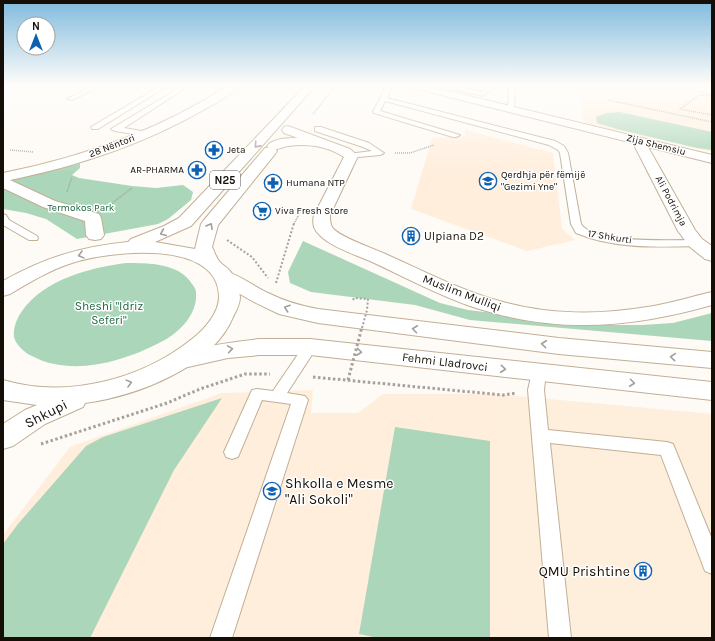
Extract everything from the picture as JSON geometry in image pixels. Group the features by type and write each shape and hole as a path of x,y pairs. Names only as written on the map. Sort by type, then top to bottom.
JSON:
{"main road":[{"name":"28 Nëntori","path":"3,177 48,168 85,157 144,134 185,115"},
{"name":"N25","path":"119,247 147,240 185,222 284,115"},
{"name":"N25","path":"217,270 203,247 210,224 301,115"},
{"name":"Zija Shemsiu","path":"538,115 712,159"},
{"path":"288,130 318,136 351,156"},
{"path":"274,146 318,136"},
{"name":"Ali Podrimja","path":"638,140 680,220 696,243 712,254"},
{"name":"Muslim Mulliqi","path":"351,156 322,215 324,230 335,238 483,304 507,310 544,315 596,318 626,317 652,313 712,298"},
{"path":"3,182 49,204 93,218 95,235"},
{"path":"3,290 30,274 66,259 119,247 160,247 182,251 217,270 261,298 287,309 318,316 559,346 712,360"},
{"path":"3,389 8,392 43,397 91,393 138,381 179,361 207,339 224,316 230,295 217,270"},
{"name":"Fehmi Lladrovci","path":"179,361 213,352 248,346 310,346 712,391"},
{"name":"Shkupi","path":"3,438 35,417 91,393"}],"lane":[{"path":"115,115 95,127 118,129 144,134"},
{"path":"118,129 140,115"},
{"path":"386,115 456,135"},
{"name":"17 Shkurti","path":"447,115 552,143 561,148 564,153 577,228 580,231 588,235 644,242 696,243"},
{"path":"318,136 366,145 380,153"},
{"path":"351,156 380,153"},
{"path":"3,217 5,222 33,238"},
{"path":"278,396 310,346"},
{"path":"539,372 536,390 560,638"},
{"path":"221,638 300,400 258,394 232,452"},
{"path":"541,436 667,449 712,564"}],"path":[{"path":"678,115 712,122"},
{"path":"380,153 410,153 429,147 434,145 428,140 429,137 442,131"},
{"path":"93,218 132,188"},
{"path":"227,240 252,257 275,286 295,221 303,208"},
{"path":"36,445 168,403 200,389 245,374 292,375 348,380 367,310 368,299"},
{"path":"362,310 367,310"}],"shaded area":[{"path":"582,115 712,115 712,152 586,124"},
{"name":"Qerdhja për fëmijë \"Gezimi Yne\"","path":"465,130 553,153 562,229 575,240 527,251 411,209 432,138 465,136"},
{"name":"Shkolla e Mesme \"Ali Sokoli\"","path":"313,390 311,413 358,413 383,394 495,394 526,638 3,638 3,535 70,447 222,393"},
{"path":"495,394 712,414 712,638 504,638"}],"green space":[{"path":"601,115 633,115 712,132 712,150 697,148 617,129 597,123 596,117"},
{"name":"Termokos Park","path":"80,162 80,168 72,175 79,178 156,188 183,185 193,192 191,200 168,219 158,224 77,239 46,219 26,213 3,209 3,181"},
{"path":"303,241 440,303 468,310 592,325 642,325 673,323 712,313 712,341 470,320 415,305 311,292 290,283 288,272"},
{"name":"Sheshi \"Idriz Seferi\"","path":"126,263 144,263 163,266 171,268 186,277 196,290 196,300 190,316 180,329 159,343 129,356 113,361 80,366 63,366 47,362 29,355 19,346 14,337 14,330 17,320 22,311 43,291 55,283 83,272"},
{"path":"222,398 174,470 90,638 3,638 3,544 18,524 86,446 103,437"},
{"path":"395,427 490,441 490,638 378,638 359,634"}],"place":[{"name":"Jeta","path":"214,150"},
{"name":"AR-PHARMA","path":"197,170"},
{"name":"Qerdhja për fëmijë \"Gezimi Yne\"","path":"488,181"},
{"name":"Humana NTP","path":"273,183"},
{"name":"Viva Fresh Store","path":"262,211"},
{"name":"Ulpiana D2","path":"411,236"},
{"name":"Shkolla e Mesme \"Ali Sokoli\"","path":"272,491"},
{"name":"QMU Prishtine","path":"643,571"}]}
